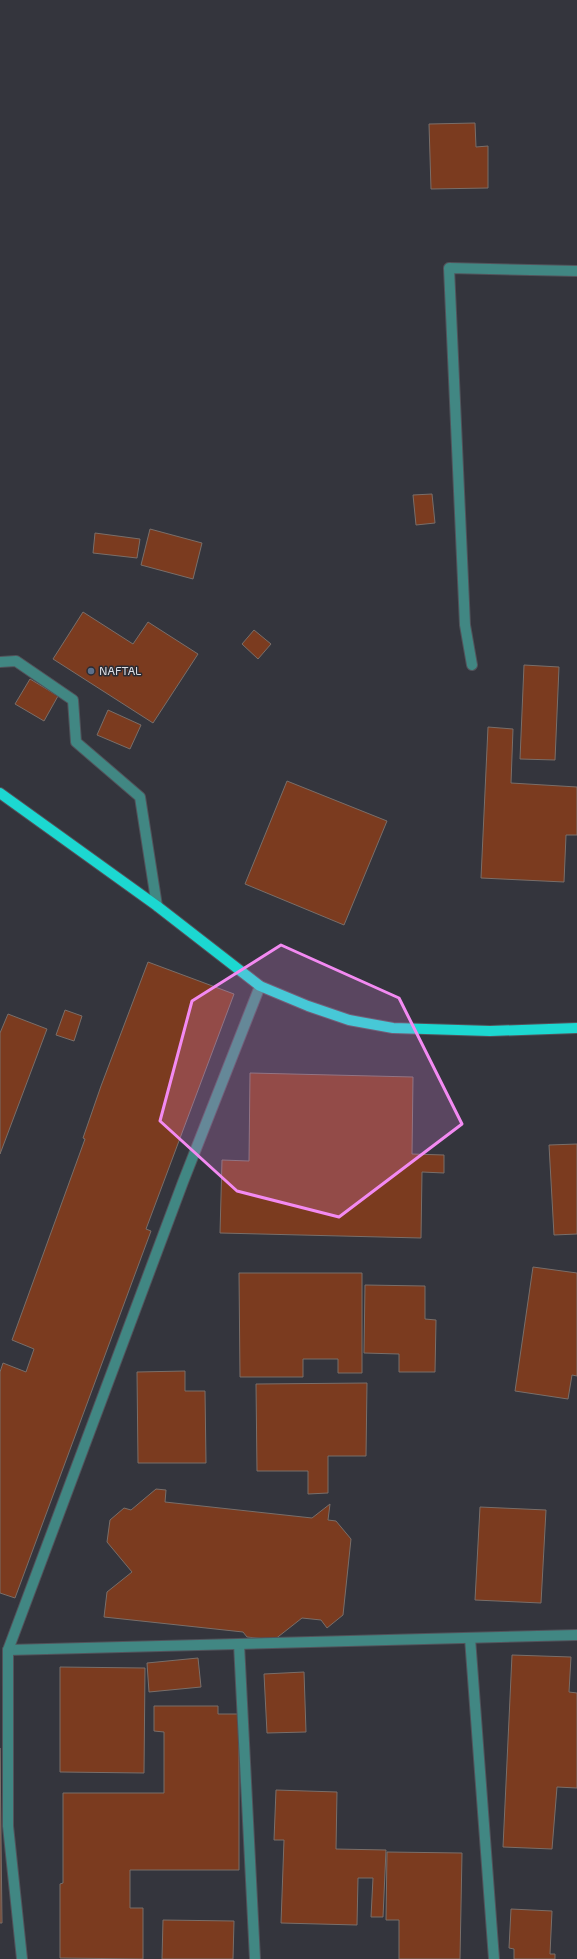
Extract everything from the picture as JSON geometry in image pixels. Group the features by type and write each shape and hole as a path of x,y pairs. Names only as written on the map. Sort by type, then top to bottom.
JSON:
{"main road":[{"path":"0,792 157,906 260,986 308,1006 349,1020 393,1028 490,1031 577,1028"}],"street":[{"path":"472,665 465,625 449,268 577,271"},
{"path":"0,662 16,661 73,700 76,742 140,797 157,906"},
{"path":"22,1959 8,1826 8,1650 175,1204 260,986"},
{"path":"8,1650 577,1635"},
{"path":"470,1638 494,1959"},
{"path":"239,1644 255,1959"}],"highlighted area":[{"path":"281,945 399,998 462,1124 339,1217 237,1191 160,1121 192,1001"}],"building":[{"path":"475,123 476,147 488,146 488,188 431,189 429,124"},
{"path":"432,494 435,523 416,525 413,495"},
{"path":"150,529 202,543 193,579 141,565"},
{"path":"95,533 140,539 137,558 93,553"},
{"path":"83,612 133,644 148,622 198,654 153,723 53,659"},
{"path":"254,630 271,644 258,659 242,644"},
{"path":"524,665 559,667 555,760 520,759"},
{"path":"30,679 58,696 44,721 15,704"},
{"path":"108,710 141,725 130,749 97,735"},
{"path":"488,727 513,729 511,783 577,787 577,835 566,835 564,882 481,878"},
{"path":"287,781 387,821 344,925 245,884"},
{"path":"148,962 234,994 146,1229 151,1231 15,1598 0,1593 0,1372 3,1363 26,1372 34,1349 12,1340 85,1139 83,1138 101,1086"},
{"path":"65,1010 82,1016 74,1041 56,1035"},
{"path":"8,1014 47,1029 0,1154 0,1033"},
{"path":"250,1073 413,1077 412,1154 444,1155 444,1173 422,1172 421,1238 220,1233 222,1160 249,1161"},
{"path":"577,1144 577,1234 554,1235 549,1145"},
{"path":"533,1267 577,1273 577,1376 572,1375 568,1399 515,1391"},
{"path":"239,1273 362,1273 362,1373 338,1373 338,1359 303,1359 303,1377 240,1377"},
{"path":"365,1285 425,1286 425,1319 436,1320 435,1372 399,1372 399,1354 364,1353"},
{"path":"185,1371 185,1391 205,1391 206,1463 138,1463 137,1372"},
{"path":"367,1383 366,1456 328,1456 328,1493 308,1494 308,1471 257,1471 256,1384"},
{"path":"156,1489 166,1490 165,1502 312,1518 330,1504 328,1520 336,1521 351,1539 343,1615 327,1628 321,1620 302,1618 274,1640 247,1637 243,1632 104,1617 107,1592 132,1572 107,1542 110,1520 124,1508 131,1510"},
{"path":"480,1507 546,1510 541,1603 475,1600"},
{"path":"512,1655 571,1657 569,1692 577,1693 577,1788 557,1787 552,1849 503,1847"},
{"path":"198,1658 201,1687 149,1692 147,1663"},
{"path":"60,1667 145,1668 144,1773 60,1772"},
{"path":"304,1672 306,1732 267,1733 264,1674"},
{"path":"154,1706 218,1706 218,1714 239,1714 239,1870 130,1870 130,1908 143,1908 143,1959 60,1958 60,1884 63,1883 63,1793 164,1793 164,1732 154,1731"},
{"path":"0,1748 2,1923 0,1923"},
{"path":"276,1790 337,1792 336,1849 386,1850 383,1917 371,1917 373,1878 358,1878 357,1925 281,1923 284,1840 274,1840"},
{"path":"387,1852 462,1853 460,1959 399,1959 399,1920 386,1920"},
{"path":"511,1909 552,1911 550,1954 555,1954 555,1959 514,1959 514,1949 509,1948"},
{"path":"163,1920 234,1921 233,1959 162,1959"}],"place":[{"name":"NAFTAL","path":"91,671"}]}
